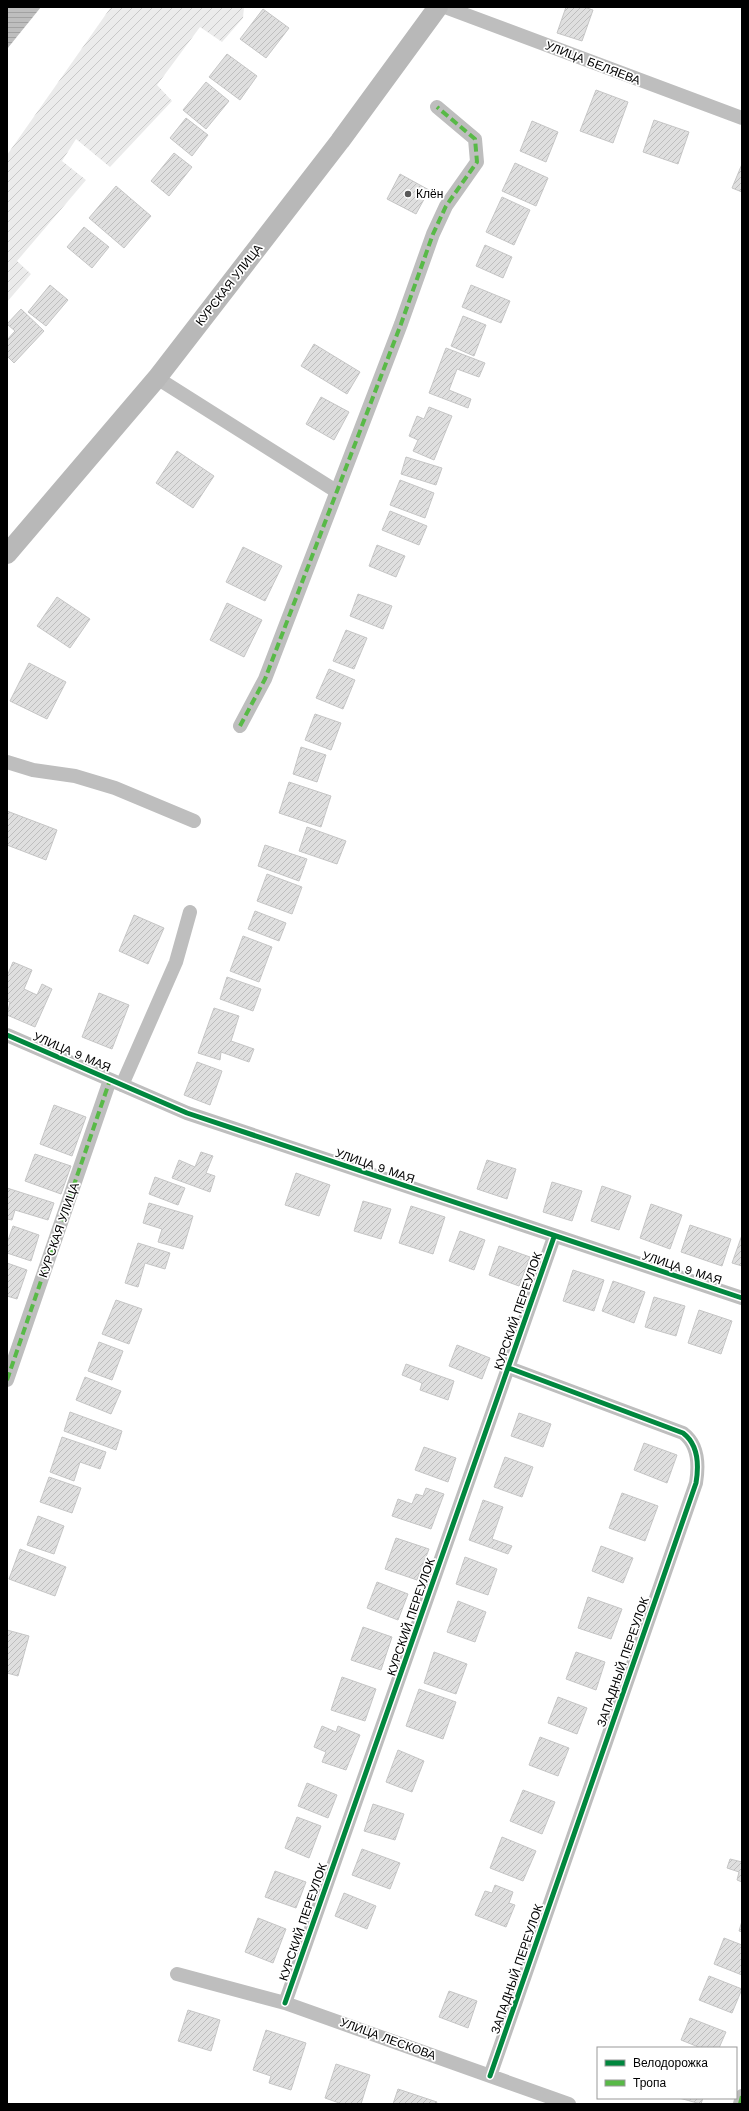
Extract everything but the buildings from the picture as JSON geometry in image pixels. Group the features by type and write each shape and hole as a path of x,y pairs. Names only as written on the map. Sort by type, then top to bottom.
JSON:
{"street":[{"name":"КУРСКАЯ УЛИЦА","path":"7,554 157,378 340,141 438,7"},
{"name":"УЛИЦА БЕЛЯЕВА","path":"445,7 742,118"},
{"path":"240,726 264,679 401,324 433,234 446,206 477,162 475,139 437,107"},
{"path":"157,378 336,491"},
{"path":"7,762 33,770 75,776 115,788 194,821"},
{"name":"КУРСКАЯ УЛИЦА","path":"7,1380 116,1082 176,962 190,912"},
{"name":"УЛИЦА 9 МАЯ","path":"7,1035 187,1113 554,1237 742,1298"},
{"name":"КУРСКИЙ ПЕРЕУЛОК","path":"285,2003 554,1237"},
{"name":"ЗАПАДНЫЙ ПЕРЕУЛОК","path":"490,2076 694,1488 698,1464 696,1452 692,1443 683,1433 509,1368"},
{"name":"УЛИЦА ЛЕСКОВА","path":"177,1974 285,2003 569,2104"},
{"path":"740,2104 742,2096"}],"shaded area":[{"path":"7,7 41,7 7,49"},
{"path":"111,7 244,7 243,18 222,42 200,27 157,85 172,101 110,167 76,139 62,161 86,180 17,261 31,274 7,302 7,155"}],"marked path":[{"path":"240,726 265,679 401,324 433,234 446,206 477,162 475,139 437,107"},
{"path":"7,1380 110,1080"},
{"path":"740,2104 742,2096"}],"cycle path":[{"path":"7,1035 187,1113 742,1298"},
{"path":"285,2003 554,1237"},
{"path":"490,2076 696,1483 697,1469 697,1456 695,1449 683,1433 509,1368"}],"place":[{"name":"Клён","path":"408,194"}]}
